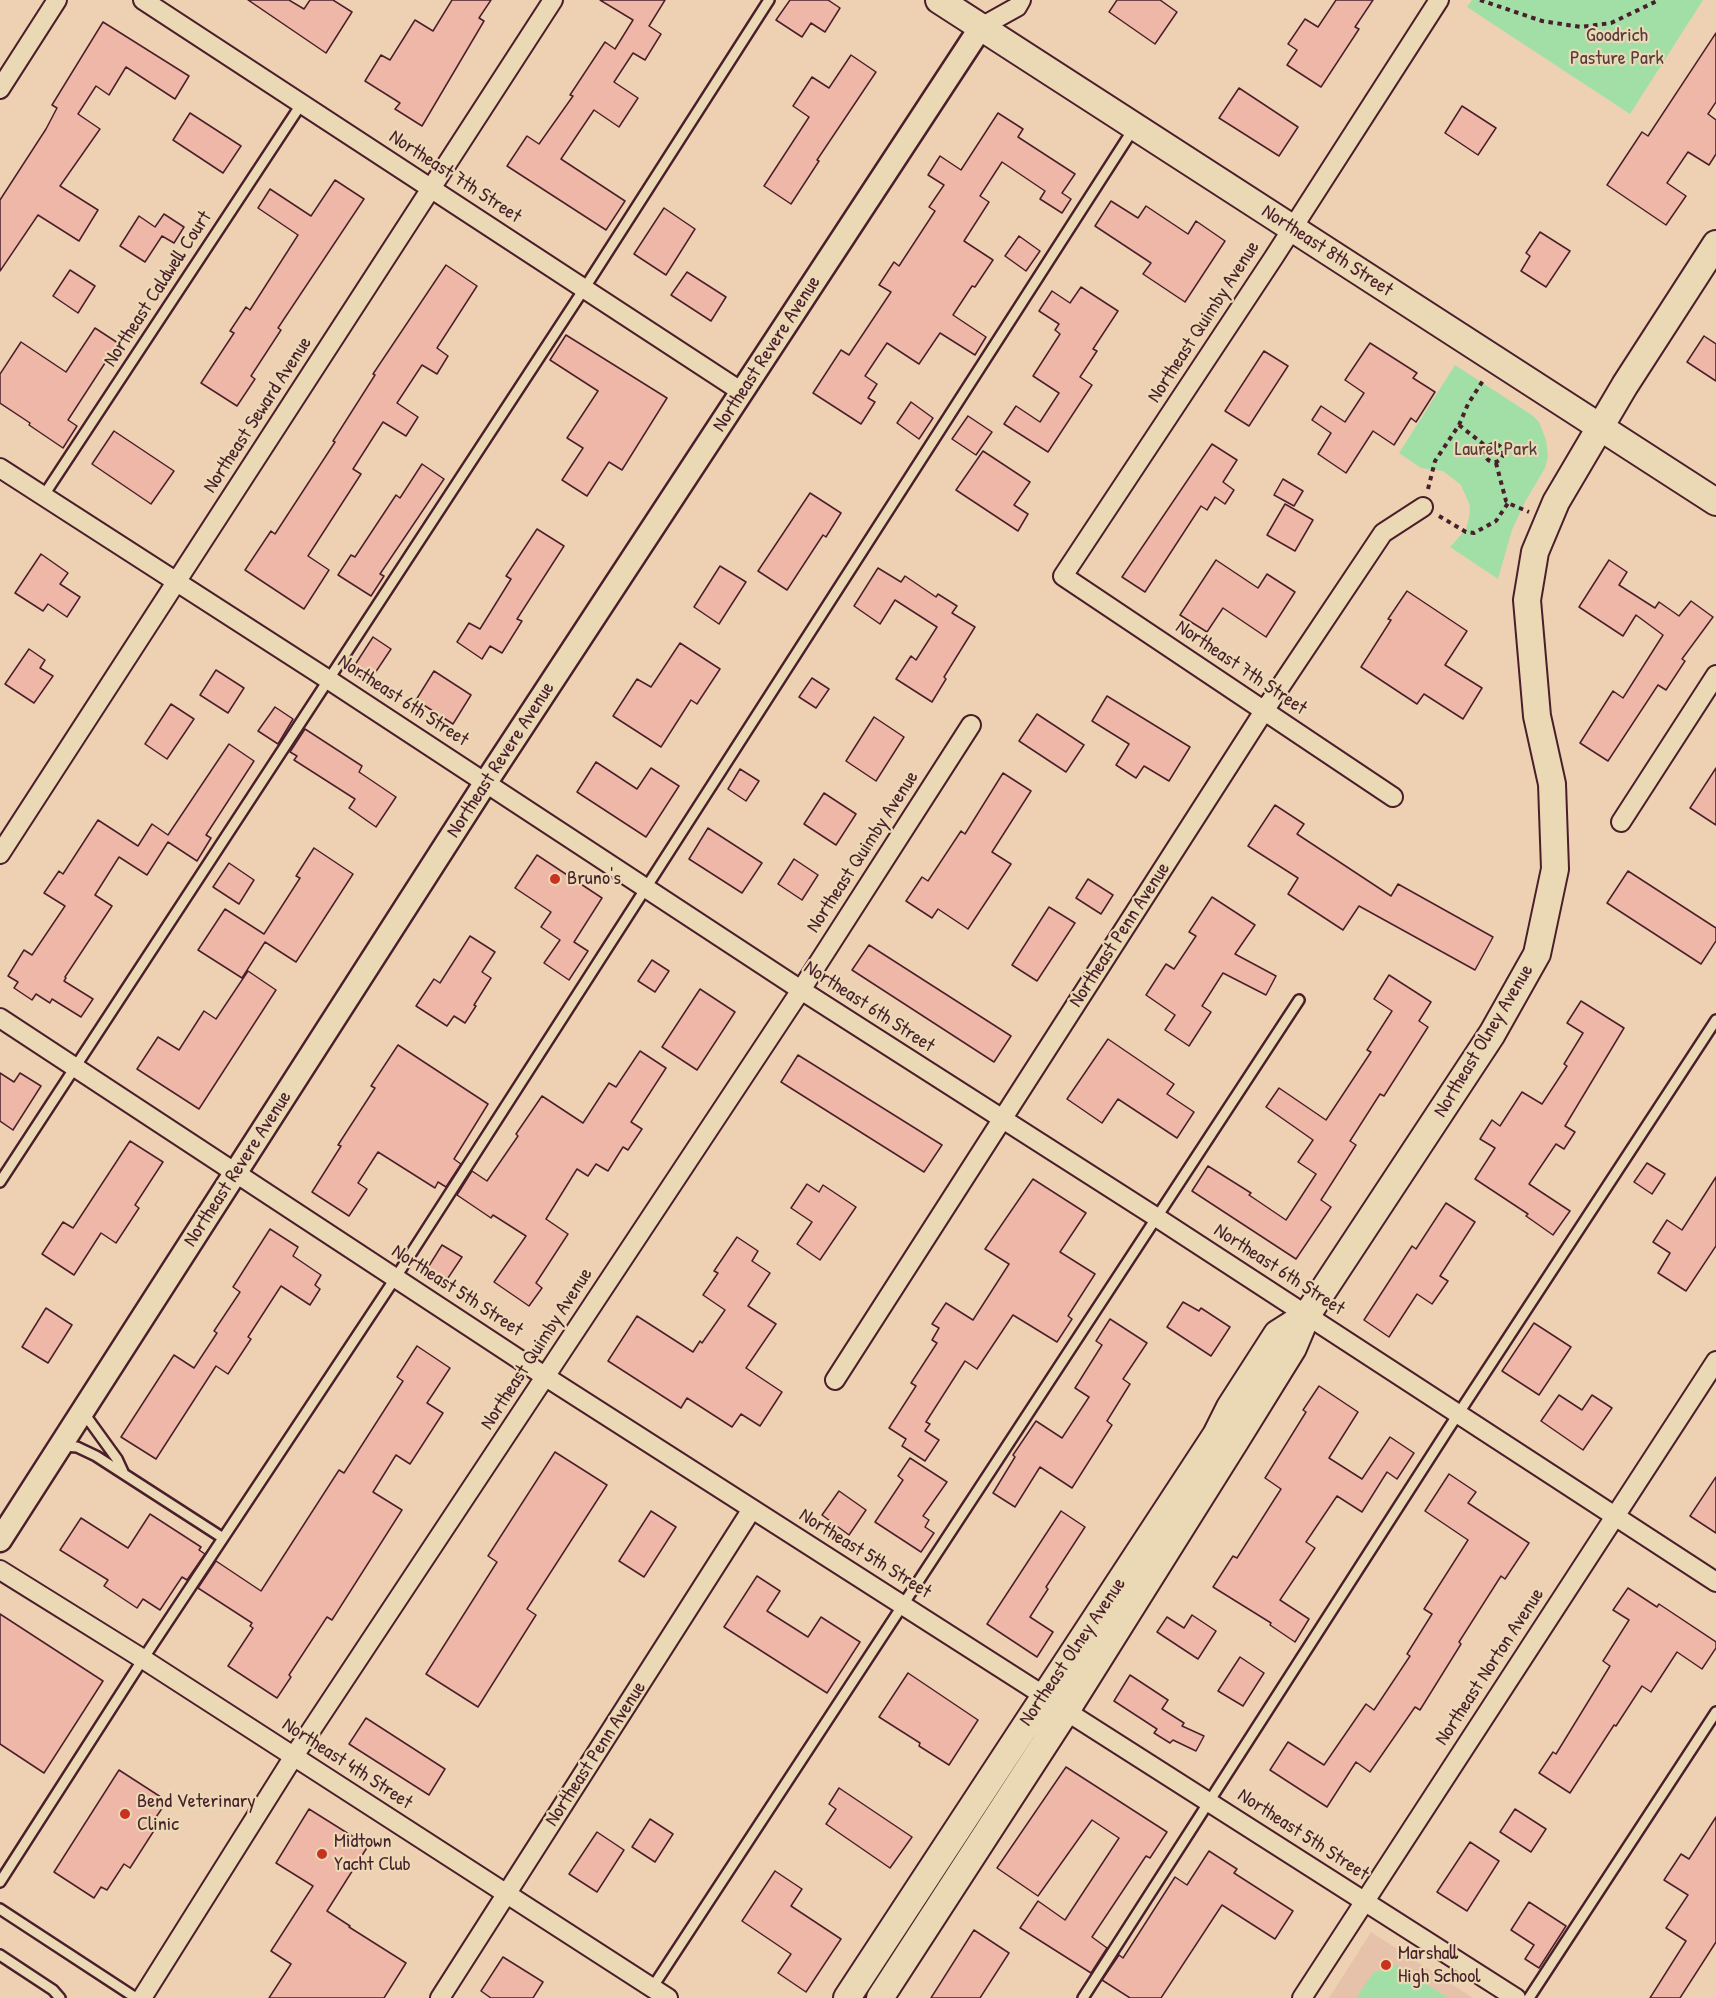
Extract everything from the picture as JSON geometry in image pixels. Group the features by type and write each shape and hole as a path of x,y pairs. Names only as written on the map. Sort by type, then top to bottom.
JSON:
{"main road":[{"name":"Northeast 8th Street","path":"939,0 1495,360 1602,426 1716,502"},
{"path":"1602,426 1625,385 1716,244"},
{"name":"Northeast Olney Avenue","path":"880,1998 1066,1711 1293,1348 1307,1315 1492,1034 1537,954 1556,869 1551,784 1537,716 1527,600 1535,552 1556,502 1602,426"},
{"name":"Northeast Olney Avenue","path":"847,1998 1043,1695 1091,1627 1216,1435 1230,1407 1277,1334 1307,1315"}],"street":[{"path":"0,89 57,0"},
{"name":"Northeast 7th Street","path":"143,0 742,392"},
{"name":"Northeast Seward Avenue","path":"0,854 553,0"},
{"name":"Northeast Revere Avenue","path":"0,1539 486,782 981,27 1017,7 1022,0"},
{"name":"Northeast Quimby Avenue","path":"1064,576 1439,0"},
{"name":"Northeast 6th Street","path":"0,468 1716,1582"},
{"name":"Northeast Penn Avenue","path":"835,1380 1264,711 1383,533 1423,507"},
{"name":"Northeast 7th Street","path":"1064,576 1393,797"},
{"path":"1621,822 1716,675"},
{"name":"Northeast Quimby Avenue","path":"142,1998 294,1756 801,990 971,725"},
{"name":"Northeast 5th Street","path":"0,1018 546,1377 1043,1695"},
{"name":"Northeast Norton Avenue","path":"1302,1998 1716,1361"},
{"name":"Northeast Penn Avenue","path":"440,1998 752,1509"},
{"name":"Northeast 4th Street","path":"0,1570 143,1659 668,1998"},
{"name":"Northeast 5th Street","path":"1066,1711 1516,1998"}],"lane":[{"path":"0,1182 584,289 769,0"},
{"name":"Northeast Caldwell Court","path":"44,495 302,103"},
{"path":"0,1882 143,1659 396,1277 1135,126"},
{"path":"652,1988 1299,1000"},
{"path":"1083,1998 1458,1414 1716,1020"},
{"path":"82,1412 117,1459 123,1472"},
{"path":"61,1445 77,1447 123,1472 223,1538"},
{"path":"1529,1998 1716,1712"},
{"path":"0,1910 136,1998"},
{"path":"0,1955 53,1990 60,1998"}],"path":[{"path":"1480,0 1542,21 1581,27 1611,23 1659,0"},
{"path":"1495,360 1468,404 1459,425 1435,461 1423,507 1466,532 1474,533 1496,521 1508,503"},
{"path":"1459,425 1487,447"},
{"path":"1487,447 1497,444 1501,447 1503,456 1496,463"},
{"path":"1487,447 1485,456 1496,463"},
{"path":"1496,463 1508,503 1548,521"}],"shaded area":[{"name":"Marshall High School","path":"1371,1932 1473,1998 1329,1998"}],"green space":[{"name":"Goodrich Pasture Park","path":"1472,0 1703,0 1630,114 1467,7"},
{"name":"Laurel Park","path":"1455,365 1532,415 1539,422 1546,440 1548,456 1545,468 1512,530 1498,579 1450,547 1466,529 1469,518 1470,506 1461,485 1443,471 1421,468 1399,453"},
{"path":"1396,1965 1448,1998 1356,1998 1373,1973"}],"building":[{"path":"248,0 289,0 304,9 310,0 333,0 352,12 326,53"},
{"path":"452,0 491,0 479,18 484,21 422,126 395,109 400,103 365,81 381,55 390,60 415,20 433,31"},
{"path":"600,0 665,0 649,26 661,34 645,60 633,53 614,82 638,98 619,127 594,110 561,159 625,201 606,230 507,166 527,136 539,144 573,96 570,95 605,42 615,49 633,20"},
{"path":"790,0 828,0 840,8 825,32 811,23 802,37 776,20"},
{"path":"1117,0 1160,0 1177,12 1155,44 1109,12"},
{"path":"1336,0 1373,0 1355,27 1359,29 1321,87 1287,65 1297,50 1288,44 1305,19 1318,27"},
{"path":"103,22 189,76 175,99 126,67 109,95 96,86 78,114 100,129 60,186 98,210 79,241 38,215 0,271 0,200 46,129 57,108 52,105"},
{"path":"1716,33 1716,102 1708,114 1716,120 1716,154 1709,165 1688,152 1667,183 1686,196 1666,225 1607,185 1642,132 1648,136"},
{"path":"851,55 876,72 817,160 819,161 791,204 764,186 809,117 793,106 812,77 829,88"},
{"path":"1239,88 1298,127 1279,156 1219,118"},
{"path":"1462,106 1496,128 1478,155 1445,133"},
{"path":"190,113 241,146 223,173 173,140"},
{"path":"998,113 1023,129 1018,137 1075,174 1062,193 1071,199 1062,213 1040,199 1045,191 1002,162 980,196 989,202 964,241 993,260 953,315 986,337 975,355 940,333 919,364 887,343 865,376 877,384 868,398 875,402 861,424 813,393 841,350 849,355 891,292 879,285 894,262 899,266 935,211 929,207 944,185 928,175 940,156 961,170"},
{"path":"335,180 364,199 278,328 281,330 251,376 255,379 237,406 201,383 234,333 230,331 246,307 250,310 298,235 258,208 270,189 311,216"},
{"path":"1111,201 1138,218 1146,206 1188,234 1196,221 1225,241 1185,302 1143,274 1151,263 1095,226"},
{"path":"664,208 695,229 666,275 634,254"},
{"path":"164,214 184,227 174,243 162,236 145,262 120,246 139,216 155,227"},
{"path":"1540,232 1570,251 1546,287 1521,271 1530,256 1526,253"},
{"path":"1019,236 1040,251 1026,271 1005,256"},
{"path":"446,265 477,286 437,348 448,356 437,374 422,365 397,403 418,417 406,436 383,422 353,469 361,474 308,556 329,570 304,609 245,570 271,531 275,534 335,442 333,441 375,375 373,374"},
{"path":"70,270 95,286 78,313 53,296"},
{"path":"687,272 726,297 711,321 671,295"},
{"path":"1081,287 1118,311 1093,349 1097,351 1080,377 1092,385 1048,452 1004,424 1016,406 1040,422 1059,393 1033,376 1060,334 1055,330 1059,324 1039,311 1052,291 1070,303"},
{"path":"95,328 118,343 68,420 77,426 63,448 0,403 0,374 21,342 66,372"},
{"path":"566,335 667,398 622,470 609,462 587,496 562,480 583,448 567,438 598,391 550,360"},
{"path":"1704,336 1716,344 1716,381 1687,362"},
{"path":"1370,343 1417,373 1413,378 1435,392 1416,422 1411,418 1394,445 1373,431 1346,473 1318,454 1331,433 1312,420 1321,406 1345,422 1364,393 1345,380"},
{"path":"1264,351 1288,366 1249,426 1225,411"},
{"path":"911,402 933,418 919,439 897,423"},
{"path":"968,416 992,432 976,455 952,439"},
{"path":"114,431 174,471 151,504 92,464"},
{"path":"1212,444 1237,460 1223,482 1234,490 1225,504 1215,497 1207,510 1201,506 1145,592 1122,577"},
{"path":"983,451 1030,482 1014,505 1028,514 1018,531 956,490"},
{"path":"422,464 444,479 380,574 384,576 371,596 338,575 351,555 355,557 396,495 400,498"},
{"path":"1283,479 1303,491 1294,506 1274,495"},
{"path":"810,493 841,513 826,537 823,535 787,590 758,571"},
{"path":"1285,504 1313,520 1295,551 1267,535"},
{"path":"537,529 564,546 517,619 522,621 502,653 490,646 482,659 457,642 469,623 480,629 511,579 506,576"},
{"path":"41,554 68,573 60,584 80,597 67,617 48,604 43,611 15,593"},
{"path":"1216,560 1258,588 1267,574 1295,592 1266,637 1223,608 1207,632 1180,615"},
{"path":"1609,560 1627,572 1619,585 1655,608 1659,602 1679,616 1691,601 1713,617 1682,659 1685,661 1666,690 1658,685 1608,761 1580,743 1613,691 1623,698 1663,635 1636,615 1623,636 1579,607"},
{"path":"720,566 746,582 719,624 694,607"},
{"path":"878,568 901,582 905,576 936,597 938,594 957,606 952,613 975,627 944,677 946,679 932,702 896,679 911,656 916,660 937,627 895,600 880,624 854,606"},
{"path":"1407,591 1467,631 1445,665 1482,688 1463,719 1424,694 1417,704 1361,667"},
{"path":"373,637 391,649 369,682 351,671"},
{"path":"680,643 720,669 697,704 691,700 661,747 613,716 637,679 651,687"},
{"path":"29,649 45,660 40,668 53,676 34,703 5,684"},
{"path":"216,670 244,688 228,713 200,695"},
{"path":"434,671 471,695 453,724 416,700"},
{"path":"812,678 829,689 816,708 799,697"},
{"path":"1107,696 1190,747 1169,781 1144,766 1136,778 1116,765 1129,744 1092,721"},
{"path":"171,704 194,719 167,759 145,744"},
{"path":"275,707 293,719 278,744 258,731"},
{"path":"1037,714 1084,745 1066,772 1019,741"},
{"path":"874,717 904,737 876,781 846,761"},
{"path":"305,729 362,766 359,772 396,797 376,827 349,808 355,799 294,760 297,756 290,752"},
{"path":"229,744 254,761 206,835 211,838 197,861 168,842 147,875 119,857 95,895 112,906 64,981 93,999 81,1017 52,999 50,1003 36,994 32,1000 14,988 18,982 8,976 24,950 32,955 65,906 44,893 59,871 63,874 98,820 138,846 152,824 168,835"},
{"path":"596,762 637,789 651,768 679,786 646,837 577,792"},
{"path":"1716,768 1716,825 1690,808"},
{"path":"740,769 759,781 746,801 728,789"},
{"path":"1003,773 1031,791 992,852 1011,864 968,929 938,909 932,918 906,901 922,877 928,881 961,831 965,834"},
{"path":"824,793 856,814 836,845 804,824"},
{"path":"1275,805 1304,824 1297,834 1391,896 1398,884 1493,937 1475,970 1359,906 1343,930 1288,894 1298,878 1248,846"},
{"path":"708,828 762,863 742,893 689,859"},
{"path":"314,848 353,874 296,962 265,942 242,978 198,950 225,909 264,934 300,878 296,876"},
{"path":"537,855 602,898 574,942 588,951 569,980 544,963 560,940 541,927 551,912 515,888"},
{"path":"794,859 818,875 802,900 778,884"},
{"path":"229,863 254,880 239,904 213,887"},
{"path":"1628,871 1716,928 1716,941 1701,964 1607,903"},
{"path":"1088,879 1113,895 1101,914 1076,898"},
{"path":"1212,897 1255,925 1235,954 1276,976 1266,995 1223,973 1202,1006 1211,1012 1189,1046 1165,1030 1175,1015 1146,995 1166,964 1174,969 1196,936 1189,932"},
{"path":"1049,907 1075,923 1037,981 1012,965"},
{"path":"470,936 495,952 482,972 491,978 465,1023 454,1016 447,1026 416,1006 434,979 440,983"},
{"path":"869,945 1011,1036 994,1062 852,970"},
{"path":"652,960 669,971 655,992 638,981"},
{"path":"248,971 276,990 199,1109 137,1069 158,1037 179,1050 204,1011 216,1019"},
{"path":"1389,975 1431,1002 1419,1021 1428,1027 1384,1096 1380,1094 1350,1141 1356,1145 1321,1200 1331,1207 1296,1259 1192,1191 1208,1166 1251,1193 1249,1195 1286,1220 1316,1174 1298,1162 1313,1140 1266,1107 1279,1088 1326,1120 1371,1052 1367,1050 1392,1011 1374,999"},
{"path":"700,989 735,1012 697,1070 662,1047"},
{"path":"1581,1001 1624,1028 1565,1126 1575,1132 1564,1149 1556,1144 1529,1184 1570,1211 1553,1235 1526,1216 1528,1214 1475,1179 1495,1148 1480,1139 1492,1120 1500,1126 1522,1092 1542,1104 1567,1066 1564,1064 1583,1033 1567,1023"},
{"path":"1108,1039 1174,1084 1167,1094 1194,1112 1177,1138 1118,1099 1102,1123 1067,1099"},
{"path":"398,1045 488,1104 454,1159 461,1164 446,1187 438,1182 435,1188 378,1152 358,1183 367,1189 349,1216 312,1192 341,1146 338,1145 375,1088 371,1086"},
{"path":"640,1051 666,1068 631,1122 642,1129 628,1150 623,1147 608,1171 596,1164 588,1176 577,1169 546,1219 568,1234 536,1283 542,1288 529,1306 494,1282 526,1236 493,1215 491,1218 457,1195 472,1171 487,1181 542,1096 583,1123 609,1083 616,1087"},
{"path":"798,1055 942,1145 924,1172 781,1082"},
{"path":"0,1073 14,1082 20,1073 41,1086 13,1130 0,1121"},
{"path":"130,1141 163,1162 135,1205 139,1208 116,1243 101,1233 74,1275 42,1254 63,1222 73,1228"},
{"path":"1647,1163 1665,1174 1652,1194 1634,1182"},
{"path":"1716,1177 1716,1246 1686,1291 1658,1273 1670,1253 1653,1242 1667,1220 1682,1230"},
{"path":"1033,1179 1086,1213 1060,1252 1095,1274 1068,1316 1072,1319 1057,1342 1013,1315 977,1369 965,1361 926,1422 930,1424 925,1431 939,1440 925,1461 902,1446 906,1439 889,1428 916,1386 911,1383 937,1343 932,1340 939,1328 932,1324 946,1303 973,1320 1009,1264 985,1249"},
{"path":"807,1184 819,1192 823,1185 856,1207 820,1260 797,1244 812,1222 791,1208"},
{"path":"1446,1203 1475,1222 1440,1276 1448,1281 1432,1304 1417,1294 1389,1337 1364,1320 1412,1246 1416,1249"},
{"path":"270,1229 298,1247 293,1256 321,1275 315,1285 320,1289 310,1305 281,1286 248,1337 251,1339 228,1374 216,1366 156,1459 121,1437 174,1355 194,1368 217,1333 214,1331 240,1292 233,1287"},
{"path":"737,1237 758,1251 752,1261 770,1273 748,1306 776,1324 746,1368 782,1392 760,1426 741,1414 732,1427 687,1398 681,1408 608,1361 637,1316 693,1352 725,1310 703,1295 718,1273 714,1271"},
{"path":"442,1245 462,1257 446,1281 427,1269"},
{"path":"1183,1302 1199,1311 1201,1308 1230,1327 1211,1356 1167,1327"},
{"path":"46,1308 72,1325 48,1363 22,1347"},
{"path":"1110,1319 1147,1343 1123,1379 1130,1384 1107,1421 1112,1425 1072,1488 1040,1467 1015,1507 993,1493 1015,1457 1013,1455 1036,1421 1062,1438 1089,1397 1075,1388 1102,1345 1096,1341"},
{"path":"1534,1323 1571,1347 1539,1395 1502,1371"},
{"path":"417,1346 450,1368 427,1403 443,1413 410,1464 396,1455 373,1492 402,1510 332,1620 327,1617 289,1675 291,1677 277,1698 228,1666 253,1628 250,1626 252,1623 198,1588 216,1561 261,1591 339,1470 344,1473 403,1381 397,1377"},
{"path":"1319,1386 1358,1412 1329,1458 1362,1479 1390,1437 1414,1453 1397,1479 1387,1472 1362,1512 1337,1496 1306,1542 1315,1548 1280,1600 1309,1619 1295,1642 1270,1625 1271,1623 1213,1587 1233,1556 1237,1558 1281,1489 1265,1478 1306,1412 1303,1410"},
{"path":"1559,1395 1582,1410 1592,1395 1612,1408 1583,1450 1541,1421"},
{"path":"555,1452 607,1485 527,1609 536,1615 478,1707 426,1674 497,1562 488,1556"},
{"path":"910,1458 947,1482 923,1516 929,1520 925,1527 934,1533 921,1552 875,1522 903,1480 898,1476"},
{"path":"1449,1474 1476,1492 1468,1503 1529,1543 1505,1579 1501,1576 1459,1642 1461,1644 1420,1710 1415,1707 1370,1772 1356,1762 1327,1807 1270,1770 1288,1742 1324,1765 1366,1704 1374,1710 1410,1656 1407,1654 1432,1614 1424,1609 1468,1540 1425,1511"},
{"path":"1716,1477 1716,1533 1690,1516"},
{"path":"839,1491 866,1510 849,1535 822,1515"},
{"path":"651,1511 676,1527 644,1577 619,1561"},
{"path":"1061,1511 1085,1527 1046,1587 1048,1589 1030,1617 1053,1632 1037,1657 987,1624"},
{"path":"150,1514 201,1547 199,1550 205,1554 187,1580 182,1577 160,1610 143,1599 137,1608 104,1586 108,1580 60,1550 81,1518 128,1548"},
{"path":"757,1576 780,1591 767,1611 808,1637 821,1617 860,1642 827,1693 724,1627"},
{"path":"1628,1588 1657,1607 1659,1604 1716,1642 1716,1648 1702,1669 1677,1652 1651,1692 1642,1686 1570,1793 1539,1773 1553,1752 1556,1754 1610,1666 1603,1661 1629,1620 1613,1610"},
{"path":"0,1614 103,1681 44,1773 0,1744"},
{"path":"1192,1615 1216,1631 1198,1659 1157,1632 1167,1617 1184,1628"},
{"path":"1240,1657 1264,1673 1243,1706 1218,1691"},
{"path":"908,1673 978,1720 949,1765 879,1717"},
{"path":"1130,1675 1168,1700 1162,1709 1184,1723 1182,1726 1204,1736 1196,1751 1173,1740 1170,1743 1154,1733 1157,1729 1114,1701"},
{"path":"366,1718 445,1769 429,1795 349,1744"},
{"path":"1066,1767 1167,1832 1150,1858 1146,1856 1092,1937 1107,1948 1091,1973 1020,1928 1038,1901 1065,1920 1119,1838 1092,1820 1038,1896 997,1868"},
{"name":"Bend Veterinary Clinic","path":"119,1770 167,1801 150,1826 155,1829 130,1868 124,1864 107,1890 101,1887 94,1898 54,1872"},
{"path":"839,1788 912,1837 890,1868 826,1824 836,1809 829,1804"},
{"path":"309,1809 368,1846 327,1911 406,1963 384,1998 269,1998 291,1964 271,1951 313,1886 276,1863"},
{"path":"1515,1809 1546,1829 1531,1852 1500,1832"},
{"path":"1716,1817 1716,1942 1680,1998 1650,1998 1686,1941 1666,1928 1688,1895 1664,1880 1681,1854 1689,1859"},
{"path":"650,1819 673,1834 655,1862 632,1847"},
{"path":"597,1832 624,1850 597,1892 569,1874"},
{"path":"1470,1842 1499,1861 1467,1911 1437,1892"},
{"path":"1209,1851 1237,1869 1234,1873 1293,1911 1275,1939 1222,1905 1161,1998 1130,1998 1102,1980 1119,1955 1123,1958 1175,1877 1187,1885"},
{"path":"775,1871 802,1889 791,1906 841,1939 806,1992 778,1973 791,1954 742,1921"},
{"path":"1529,1902 1566,1926 1539,1968 1525,1959 1534,1945 1511,1930"},
{"path":"974,1930 1009,1953 980,1998 931,1998"},
{"path":"503,1957 543,1982 533,1998 491,1998 481,1991"}],"place":[{"name":"Bruno's","path":"555,879"},
{"name":"Bend Veterinary Clinic","path":"125,1814"},
{"name":"Midtown Yacht Club","path":"322,1854"},
{"name":"Marshall High School","path":"1386,1965"}]}
